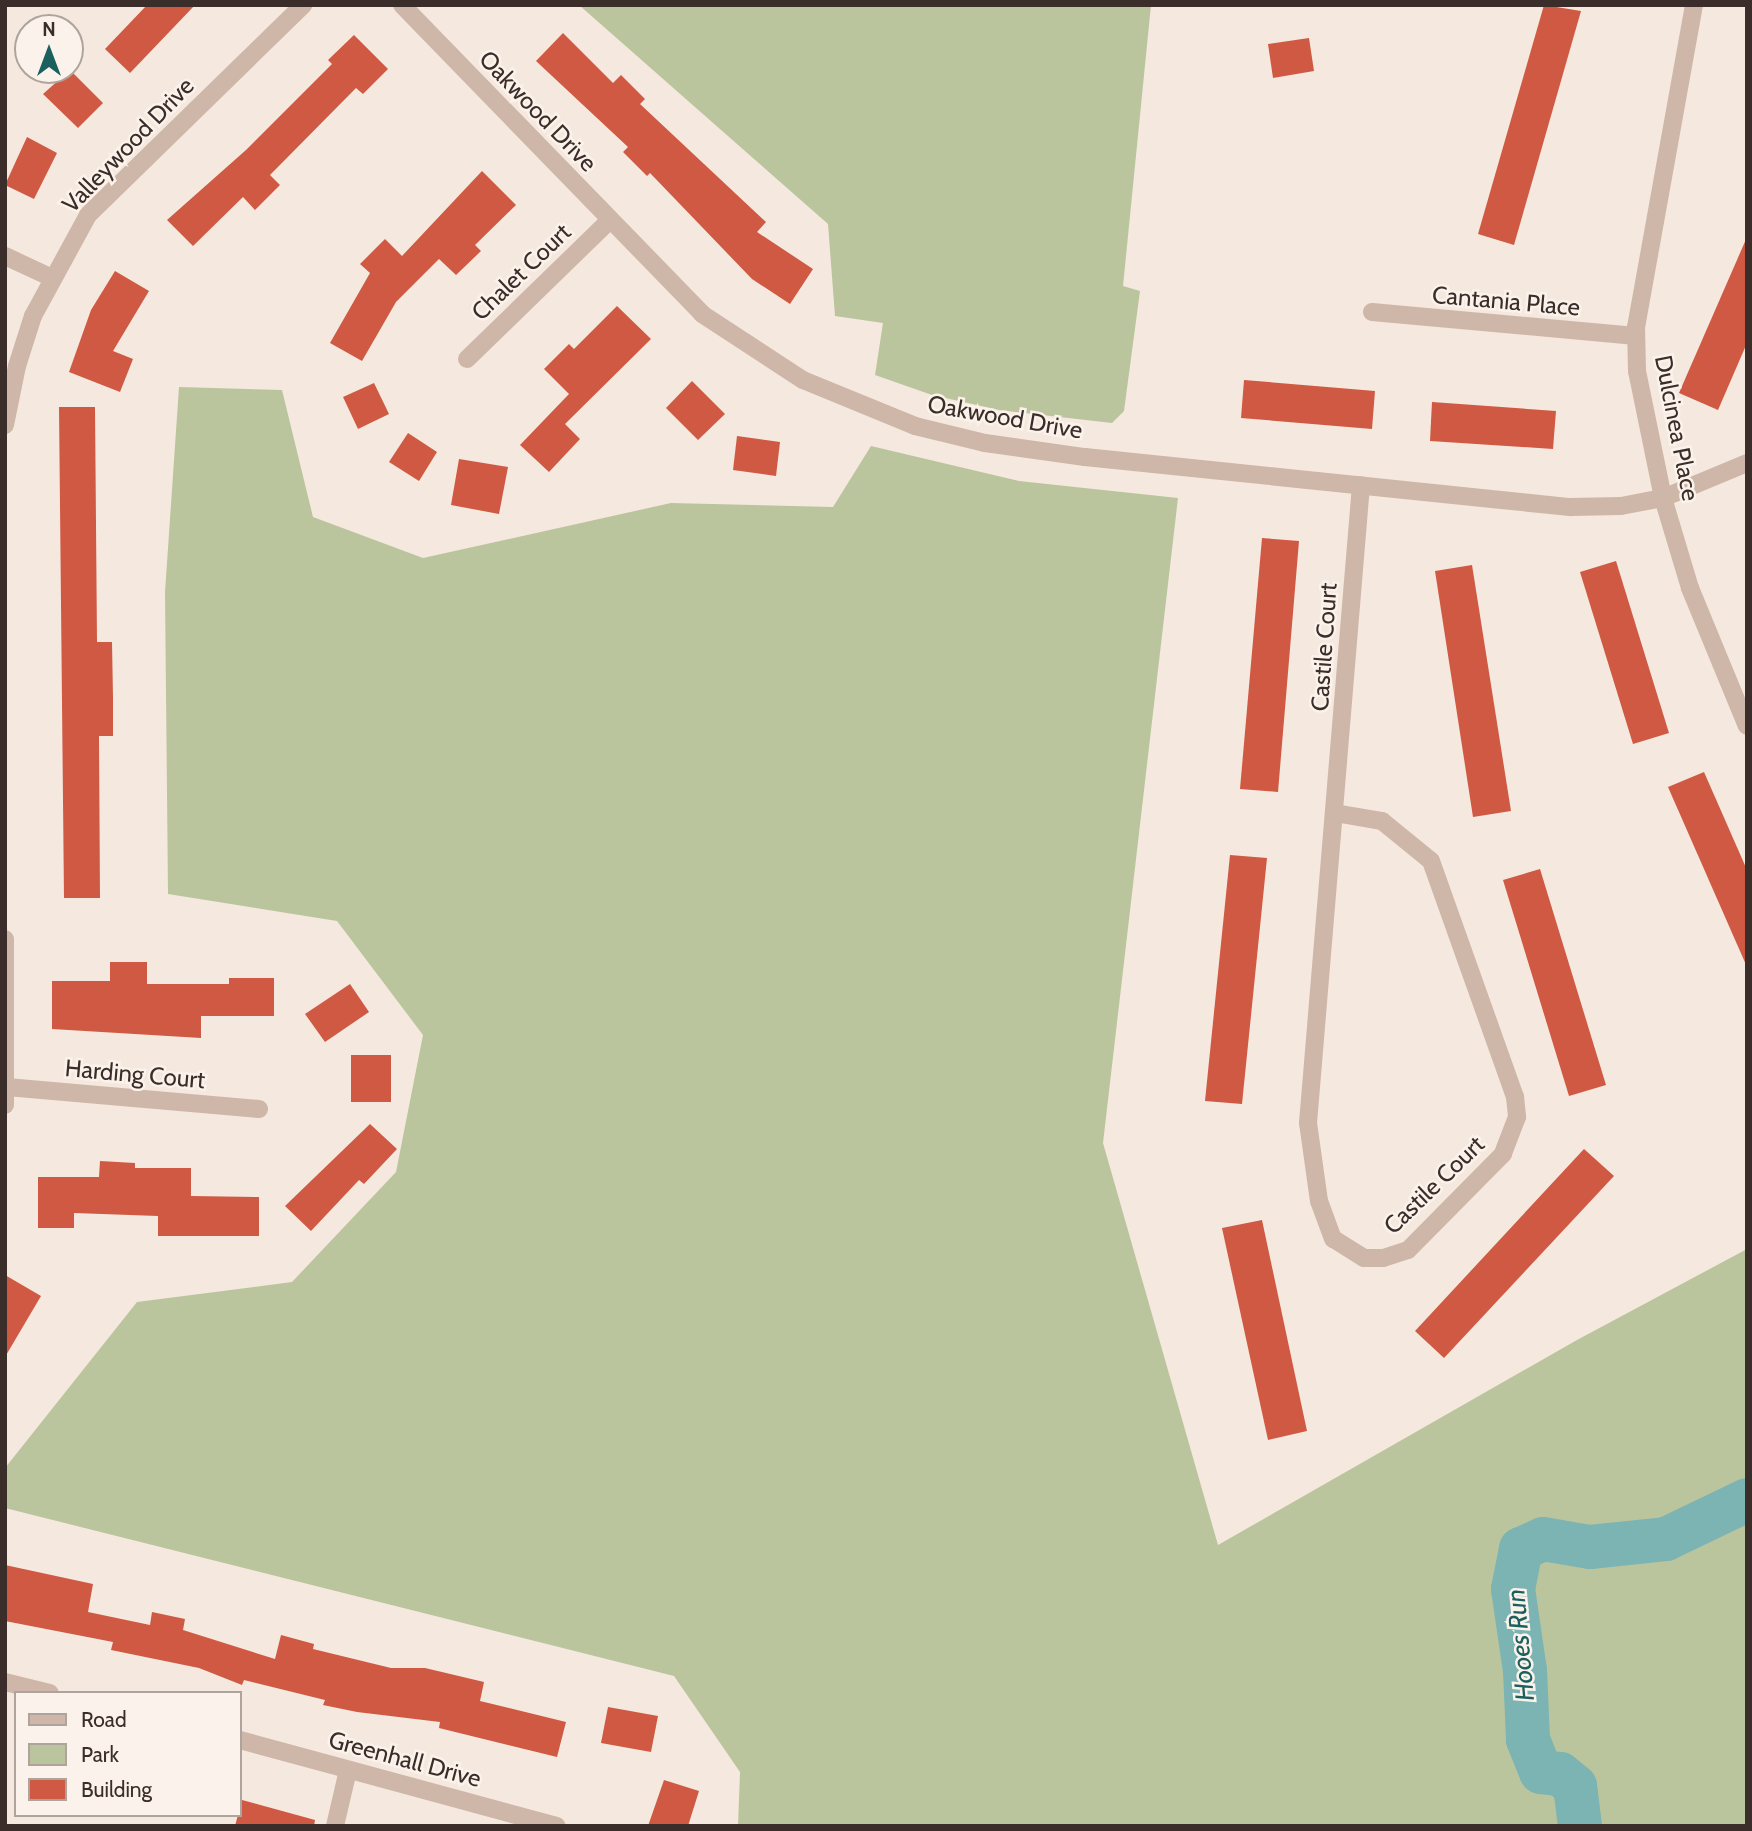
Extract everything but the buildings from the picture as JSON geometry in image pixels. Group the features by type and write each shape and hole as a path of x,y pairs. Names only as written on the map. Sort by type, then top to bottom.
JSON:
{"street":[{"name":"Valleywood Drive","path":"5,425 17,366 50,278 88,215 303,5"},
{"name":"Oakwood Drive","path":"402,5 702,314 751,349 814,385 915,426 985,443 1072,455 1570,507 1621,506 1663,498 1747,463"},
{"name":"Dulcinea Place","path":"1695,5 1636,337 1637,371 1663,498 1690,588 1747,726"},
{"name":"Chalet Court","path":"467,359 610,220"},
{"path":"5,256 50,278"},
{"name":"Cantania Place","path":"1371,312 1636,337"},
{"name":"Castile Court","path":"1335,813 1382,821 1431,861 1515,1097 1517,1117 1503,1154 1408,1250 1383,1258 1364,1258 1333,1239 1311,1163 1308,1123 1361,485"},
{"path":"5,939 5,1105"},
{"name":"Harding Court","path":"7,1087 259,1109"},
{"path":"5,1682 42,1691"},
{"name":"Greenhall Drive","path":"242,1741 557,1826"},
{"path":"335,1826 348,1770"}],"green space":[{"path":"579,5 1151,5 1123,286 1140,291 1124,411 1112,423 999,410 932,395 875,375 883,323 835,316 828,224"},
{"path":"179,387 282,390 313,517 423,558 671,503 833,507 871,446 1019,481 1178,498 1103,1143 1218,1545 1577,1340 1747,1249 1747,1826 738,1826 740,1772 674,1676 5,1508 5,1468 137,1302 292,1282 396,1172 423,1035 337,921 168,894 165,592"}],"waterway":[{"name":"Hooes Run","path":"1580,1826 1575,1786 1560,1774 1541,1772 1528,1739 1525,1671 1513,1589 1521,1549 1543,1539 1590,1547 1666,1539 1747,1500"}]}
